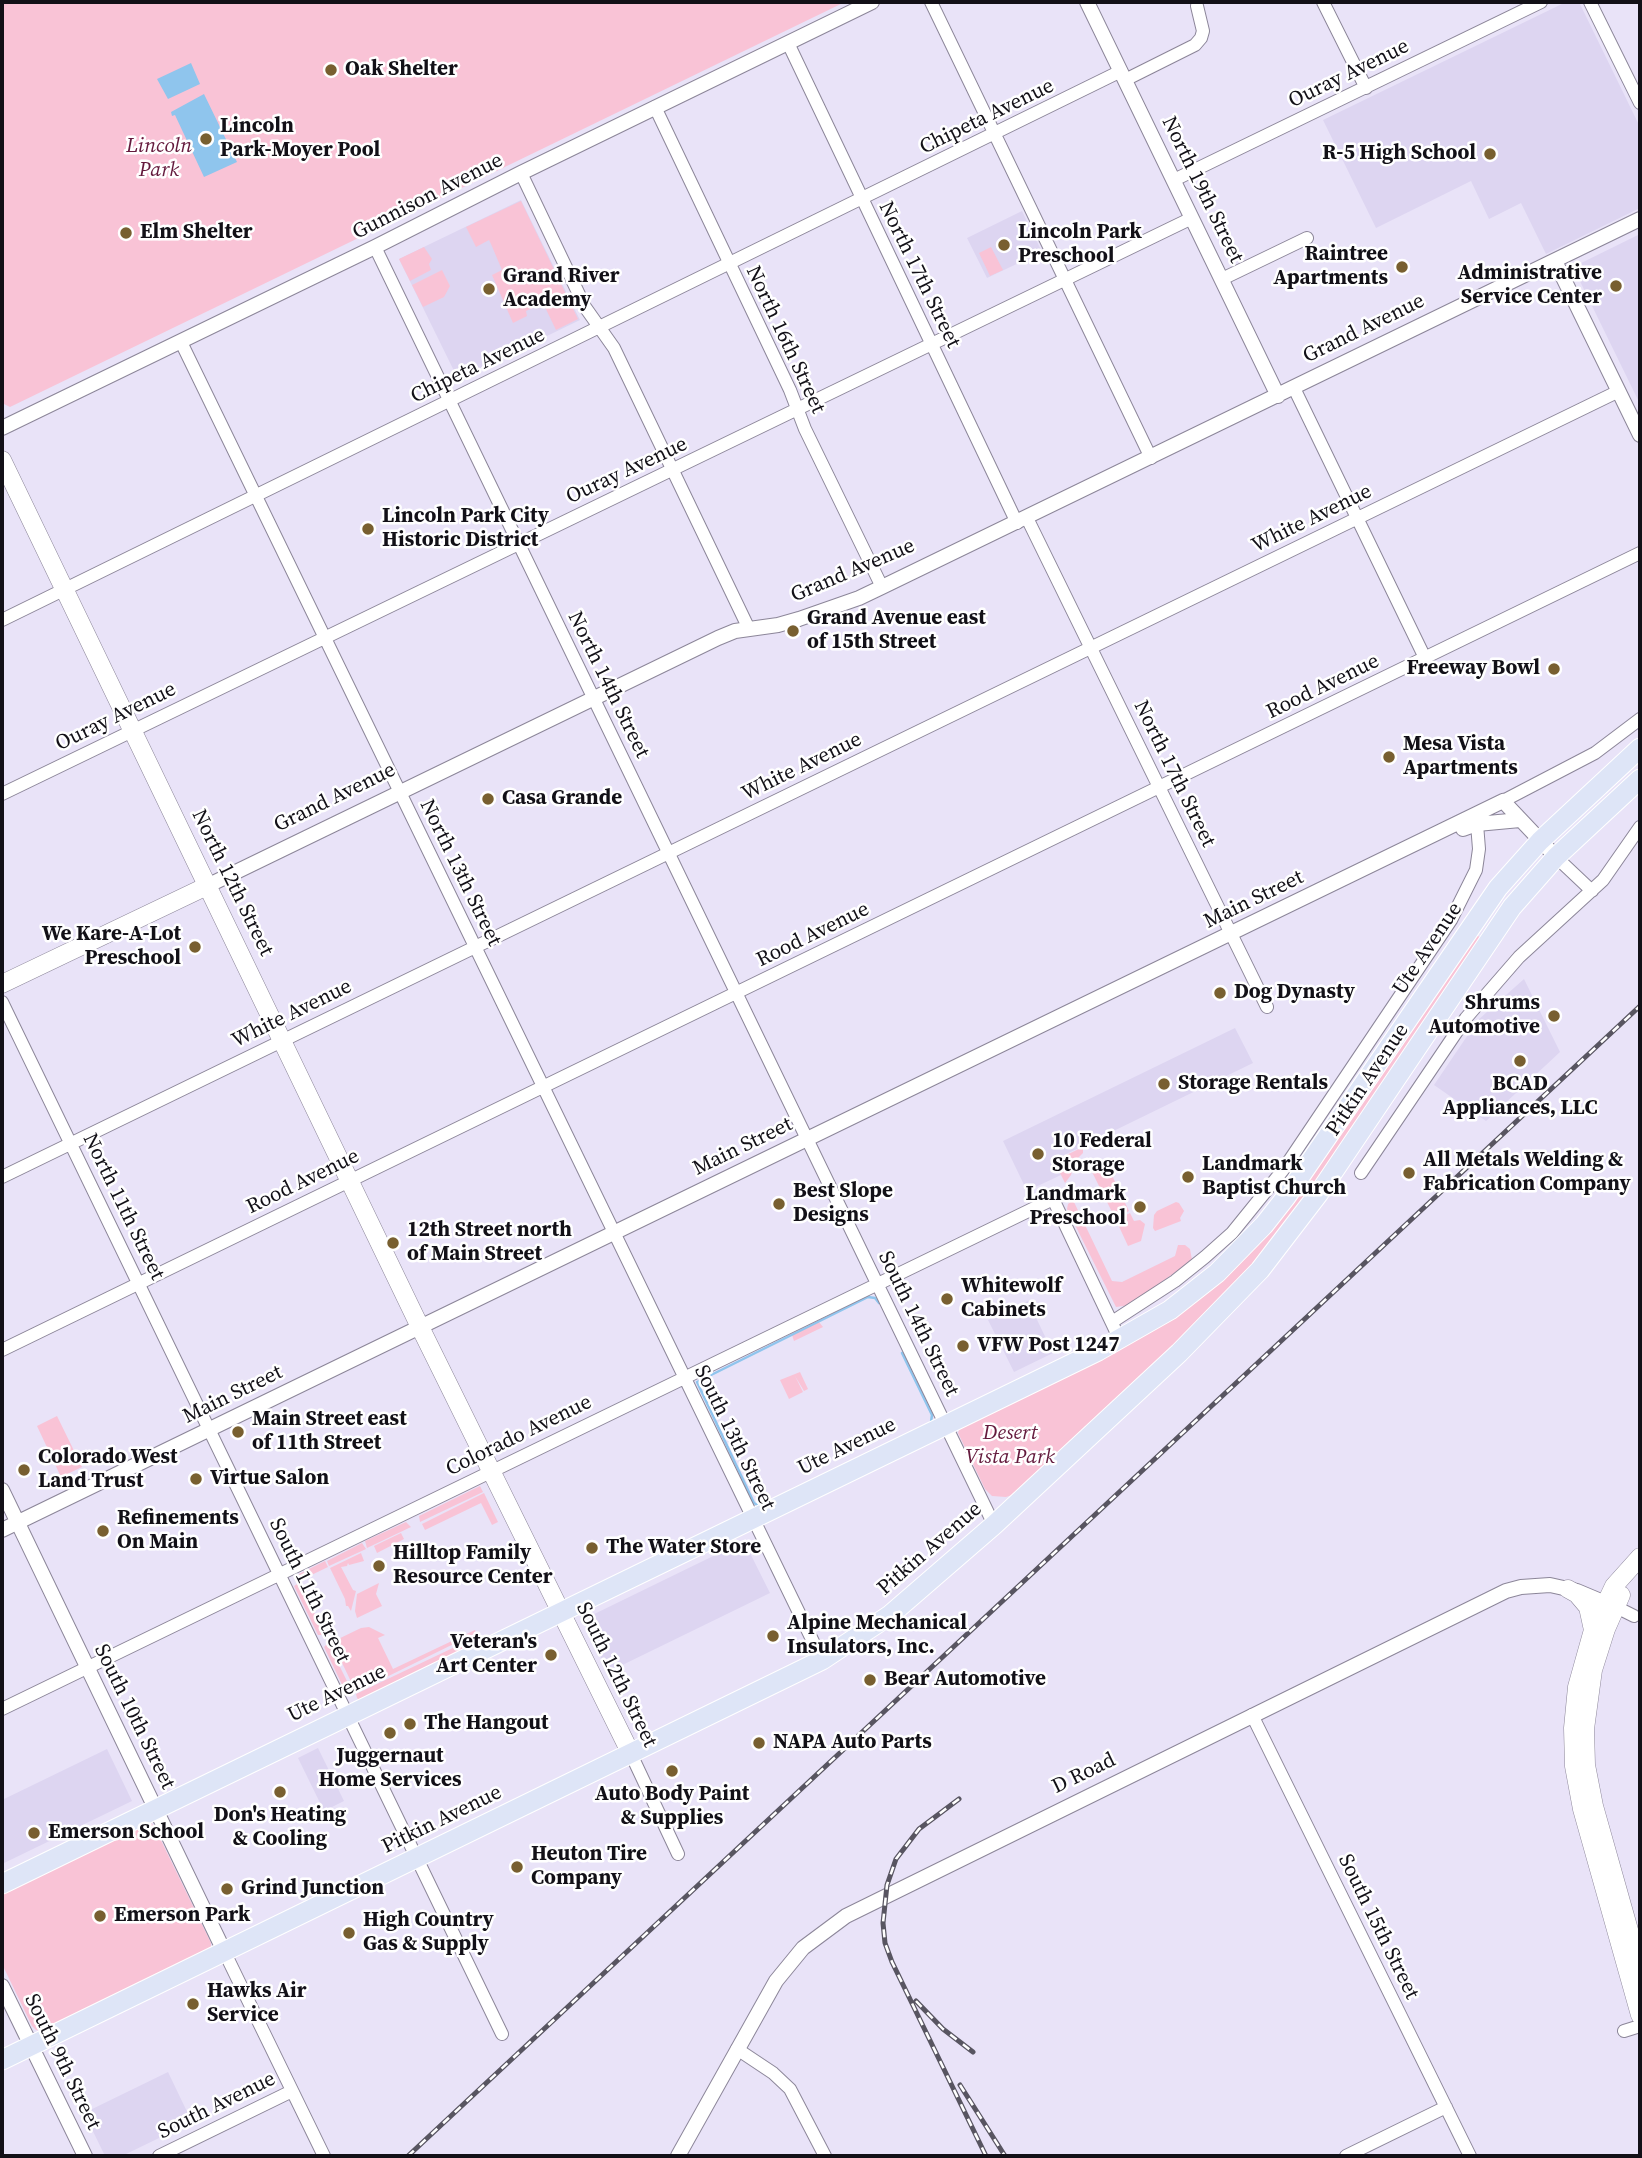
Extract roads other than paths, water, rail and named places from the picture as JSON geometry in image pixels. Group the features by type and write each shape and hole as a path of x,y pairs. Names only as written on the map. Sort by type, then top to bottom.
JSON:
{"main road":[{"name":"North 12th Street","path":"2,460 420,1327"},
{"name":"Ute Avenue","path":"2,1884 945,1425 1116,1331 1144,1326 1195,1292 1264,1225 1314,1159 1487,902 1540,841 1640,748"},
{"name":"Pitkin Avenue","path":"2,2060 822,1660 890,1615 994,1525 1179,1353 1261,1270 1319,1193 1512,908 1556,857 1640,779"},
{"name":"Grand Avenue","path":"2,984 207,886"},
{"name":"South 12th Street","path":"420,1327 631,1754"},
{"path":"1639,1559 1592,1630 1577,1687 1573,1728 1574,1766 1586,1826 1640,2015"},
{"path":"1569,1589 1577,1594 1588,1608 1592,1630"},
{"path":"1610,1605 1589,1689 1585,1728 1586,1765 1599,1825 1640,1969"}],"street":[{"name":"Gunnison Avenue","path":"2,428 872,2"},
{"path":"931,2 1151,458"},
{"name":"North 19th Street","path":"1087,2 1278,396"},
{"path":"1323,2 1366,88"},
{"name":"Ouray Avenue","path":"1174,180 1541,2"},
{"path":"1590,2 1640,103"},
{"name":"Chipeta Avenue","path":"2,620 995,134 1195,45 1203,31 1197,6"},
{"name":"North 17th Street","path":"788,43 932,345 1090,648 1266,1007"},
{"name":"North 16th Street","path":"655,107 882,587"},
{"path":"521,173 585,307 614,348 749,629"},
{"name":"Ouray Avenue","path":"2,794 1192,218"},
{"name":"Grand Avenue","path":"207,886 718,638 735,631 778,625 859,598 1640,219"},
{"path":"1222,279 1307,238"},
{"name":"North 14th Street","path":"375,247 807,1140"},
{"path":"1555,261 1640,435"},
{"name":"North 13th Street","path":"181,342 613,1233"},
{"path":"1294,388 1425,658"},
{"name":"White Avenue","path":"2,1177 1619,391"},
{"name":"Rood Avenue","path":"2,1350 1640,553"},
{"path":"1592,891 1503,801 1595,753 1640,719"},
{"name":"Main Street","path":"2,1530 1503,801"},
{"path":"1389,857 1477,824 1520,820"},
{"path":"1116,1331 1232,1233 1283,1170 1451,920 1476,870 1479,849 1477,824"},
{"path":"1362,1173 1466,1018 1519,957 1592,891 1640,827"},
{"name":"North 11th Street","path":"2,1002 210,1430"},
{"name":"South 14th Street","path":"807,1140 994,1525"},
{"name":"Colorado Avenue","path":"2,1709 1053,1199 1116,1331"},
{"name":"South 13th Street","path":"613,1233 822,1660"},
{"name":"South 11th Street","path":"210,1430 502,2035"},
{"name":"South 10th Street","path":"2,1490 324,2156"},
{"name":"D Road","path":"678,2156 763,2001 789,1963 817,1935 846,1916 1506,1591 1550,1585 1569,1589 1610,1605"},
{"path":"1610,1605 1634,1615"},
{"name":"South 15th Street","path":"1252,1715 1471,2156"},
{"name":"South 12th Street","path":"631,1754 678,1854"},
{"name":"South 9th Street","path":"2,1986 85,2156"},
{"path":"1624,2031 1640,2026"},
{"path":"737,2049 773,2073 790,2090 825,2156"},
{"name":"South Avenue","path":"159,2156 292,2091"},
{"path":"1346,2156 1446,2106"}],"water":[{"name":"Lincoln Park-Moyer Pool","path":"191,63 200,84 168,99 157,79"},
{"name":"Lincoln Park-Moyer Pool","path":"204,94 237,162 204,177 175,115 172,116 171,112"}],"waterway":[{"path":"759,1506 754,1503 697,1382 868,1297 875,1298 879,1303"},
{"path":"902,1353 932,1415 931,1422"}],"railway":[{"path":"408,2156 1640,1006"},
{"path":"959,1799 919,1829 896,1859 887,1885 883,1923 885,1943 892,1962 986,2156"},
{"path":"916,2001 943,2029 973,2052"},
{"path":"960,2085 1005,2156"}],"place":[{"name":"Oak Shelter","path":"331,70"},
{"name":"Lincoln Park-Moyer Pool","path":"206,139"},
{"name":"R-5 High School","path":"1490,154"},
{"name":"Elm Shelter","path":"126,233"},
{"name":"Lincoln Park Preschool","path":"1004,245"},
{"name":"Raintree Apartments","path":"1402,267"},
{"name":"Administrative Service Center","path":"1616,286"},
{"name":"Grand River Academy","path":"489,289"},
{"name":"Lincoln Park City Historic District","path":"368,529"},
{"name":"Grand Avenue east of 15th Street","path":"793,631"},
{"name":"Freeway Bowl","path":"1554,669"},
{"name":"Mesa Vista Apartments","path":"1389,757"},
{"name":"Casa Grande","path":"488,799"},
{"name":"We Kare-A-Lot Preschool","path":"195,947"},
{"name":"Dog Dynasty","path":"1220,993"},
{"name":"Shrums Automotive","path":"1554,1016"},
{"name":"BCAD Appliances, LLC","path":"1520,1061"},
{"name":"Storage Rentals","path":"1164,1084"},
{"name":"10 Federal Storage","path":"1038,1154"},
{"name":"All Metals Welding & Fabrication Company","path":"1409,1173"},
{"name":"Landmark Baptist Church","path":"1188,1177"},
{"name":"Best Slope Designs","path":"779,1204"},
{"name":"Landmark Preschool","path":"1140,1207"},
{"name":"12th Street north of Main Street","path":"393,1243"},
{"name":"Whitewolf Cabinets","path":"947,1299"},
{"name":"VFW Post 1247","path":"963,1346"},
{"name":"Main Street east of 11th Street","path":"238,1432"},
{"name":"Colorado West Land Trust","path":"24,1470"},
{"name":"Virtue Salon","path":"196,1479"},
{"name":"Refinements On Main","path":"103,1531"},
{"name":"The Water Store","path":"592,1548"},
{"name":"Hilltop Family Resource Center","path":"379,1566"},
{"name":"Alpine Mechanical Insulators, Inc.","path":"773,1636"},
{"name":"Veteran's Art Center","path":"551,1655"},
{"name":"Bear Automotive","path":"870,1680"},
{"name":"The Hangout","path":"410,1724"},
{"name":"Juggernaut Home Services","path":"390,1733"},
{"name":"NAPA Auto Parts","path":"759,1743"},
{"name":"Auto Body Paint & Supplies","path":"672,1771"},
{"name":"Don's Heating & Cooling","path":"280,1792"},
{"name":"Emerson School","path":"34,1833"},
{"name":"Heuton Tire Company","path":"517,1867"},
{"name":"Grind Junction","path":"227,1889"},
{"name":"Emerson Park","path":"100,1916"},
{"name":"High Country Gas & Supply","path":"349,1933"},
{"name":"Hawks Air Service","path":"193,2004"}],"park label":[{"name":"Lincoln Park","path":"159,159"},
{"name":"Desert Vista Park","path":"1010,1446"}]}
